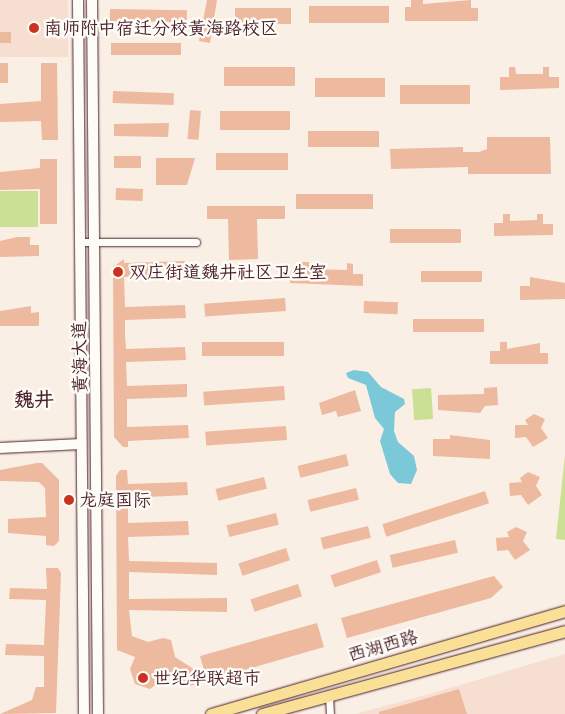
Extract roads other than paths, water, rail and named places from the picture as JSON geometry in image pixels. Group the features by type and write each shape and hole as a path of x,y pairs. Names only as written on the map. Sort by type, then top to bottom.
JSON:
{"main road":[{"name":"西湖西路","path":"211,714 565,611"},
{"name":"西湖西路","path":"262,714 565,631"}],"street":[{"name":"黄海大道","path":"78,0 84,714"},
{"name":"黄海大道","path":"92,0 98,714"},
{"path":"79,242 196,242"},
{"path":"0,448 81,444"},
{"path":"329,696 330,714"}],"water":[{"path":"354,370 368,372 381,387 404,399 405,404 395,412 394,431 398,442 414,456 417,470 411,484 398,483 390,474 380,441 384,429 375,418 366,385 348,378 346,373"}],"place":[{"name":"南师附中宿迁分校黄海路校区","path":"34,28"},
{"name":"双庄街道魏井社区卫生室","path":"118,272"},
{"name":"龙庭国际","path":"69,500"},
{"name":"世纪华联超市","path":"143,678"}],"district":[{"name":"魏井","path":"34,398"}]}
